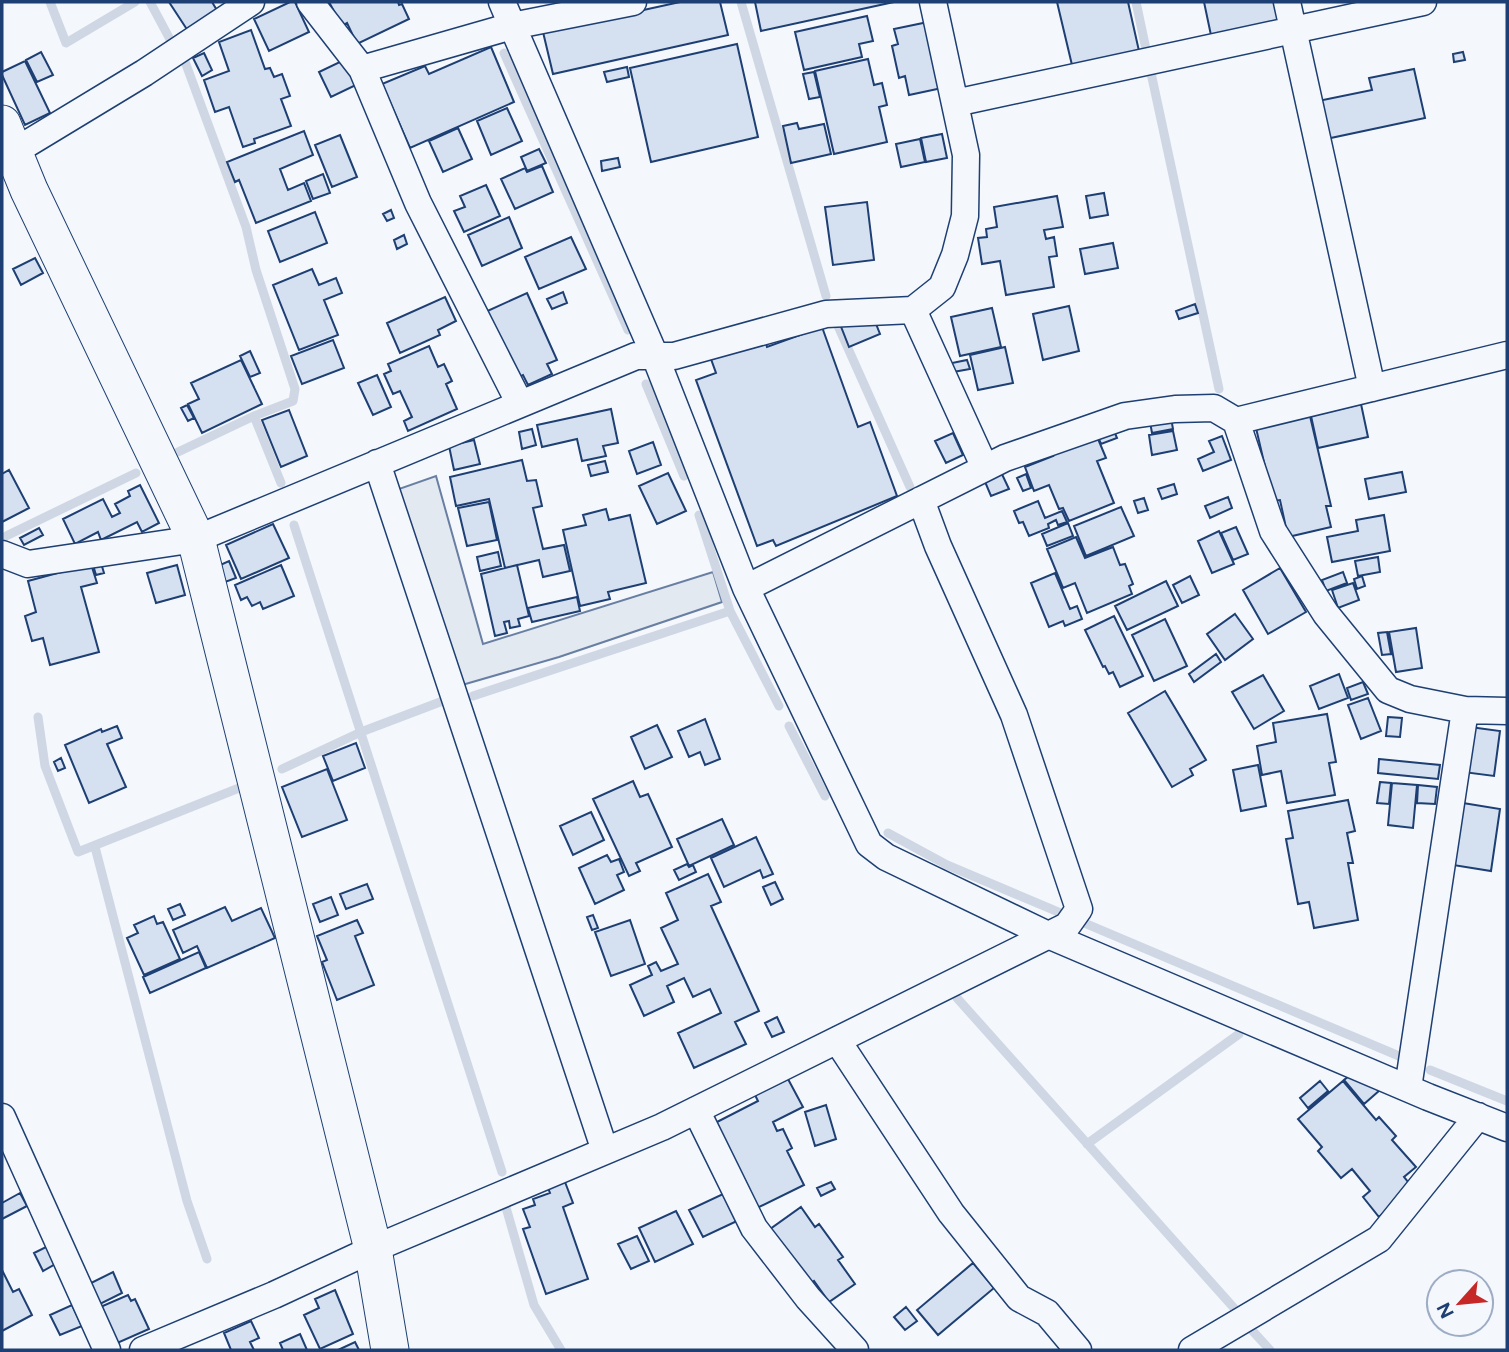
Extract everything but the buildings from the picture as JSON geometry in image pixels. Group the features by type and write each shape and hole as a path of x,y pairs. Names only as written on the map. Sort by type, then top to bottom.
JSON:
{"street":[{"path":"251,2 144,74 6,145 196,539 373,1249 390,1350"},
{"path":"310,2 362,69 418,203 520,404"},
{"path":"362,69 507,14 633,2"},
{"path":"2,554 28,564 196,539 636,356 674,356 826,314 913,310 942,286 955,255 965,216 966,155 933,2"},
{"path":"1287,2 1372,388"},
{"path":"955,103 1423,2"},
{"path":"507,14 655,356 746,588 869,845 886,857 1065,923 1408,1088 1507,1128"},
{"path":"913,310 985,468"},
{"path":"1236,421 1507,355"},
{"path":"746,588 1005,458 1125,416 1175,409 1214,408 1236,421 1273,531 1326,614 1388,690 1410,699 1465,710 1507,711"},
{"path":"377,463 605,1151"},
{"path":"921,500 1014,715 1065,923"},
{"path":"1408,1088 1465,710"},
{"path":"143,1350 662,1127 1065,923"},
{"path":"837,1040 951,1213 1019,1298 1047,1313 1078,1350"},
{"path":"696,1110 754,1228 808,1298 855,1350"},
{"path":"1192,1350 1379,1239 1478,1116"},
{"path":"2,1117 107,1350"}],"shaded area":[{"path":"436,476 483,644 713,572 722,602 559,657 462,685 396,490"}],"waterway":[{"path":"50,2 66,43 135,2"},
{"path":"150,2 173,45"},
{"path":"741,2 826,296"},
{"path":"1136,2 1147,54"},
{"path":"504,53 628,330"},
{"path":"178,452 293,401 295,389 256,270 246,227 184,59"},
{"path":"1151,73 1219,389"},
{"path":"838,326 910,487"},
{"path":"646,384 684,476"},
{"path":"254,416 281,483"},
{"path":"2,538 136,473"},
{"path":"473,696 730,611 699,515"},
{"path":"294,525 502,1172"},
{"path":"730,611 779,706"},
{"path":"282,769 361,732 448,699"},
{"path":"38,717 45,766 78,852 239,788"},
{"path":"789,726 825,796"},
{"path":"888,833 947,865 1399,1056"},
{"path":"95,847 187,1201 207,1259"},
{"path":"957,998 1234,1308"},
{"path":"1087,1144 1239,1034"},
{"path":"1430,1070 1507,1101"},
{"path":"505,1204 534,1305 561,1350"},
{"path":"1249,1327 1270,1350"}]}
